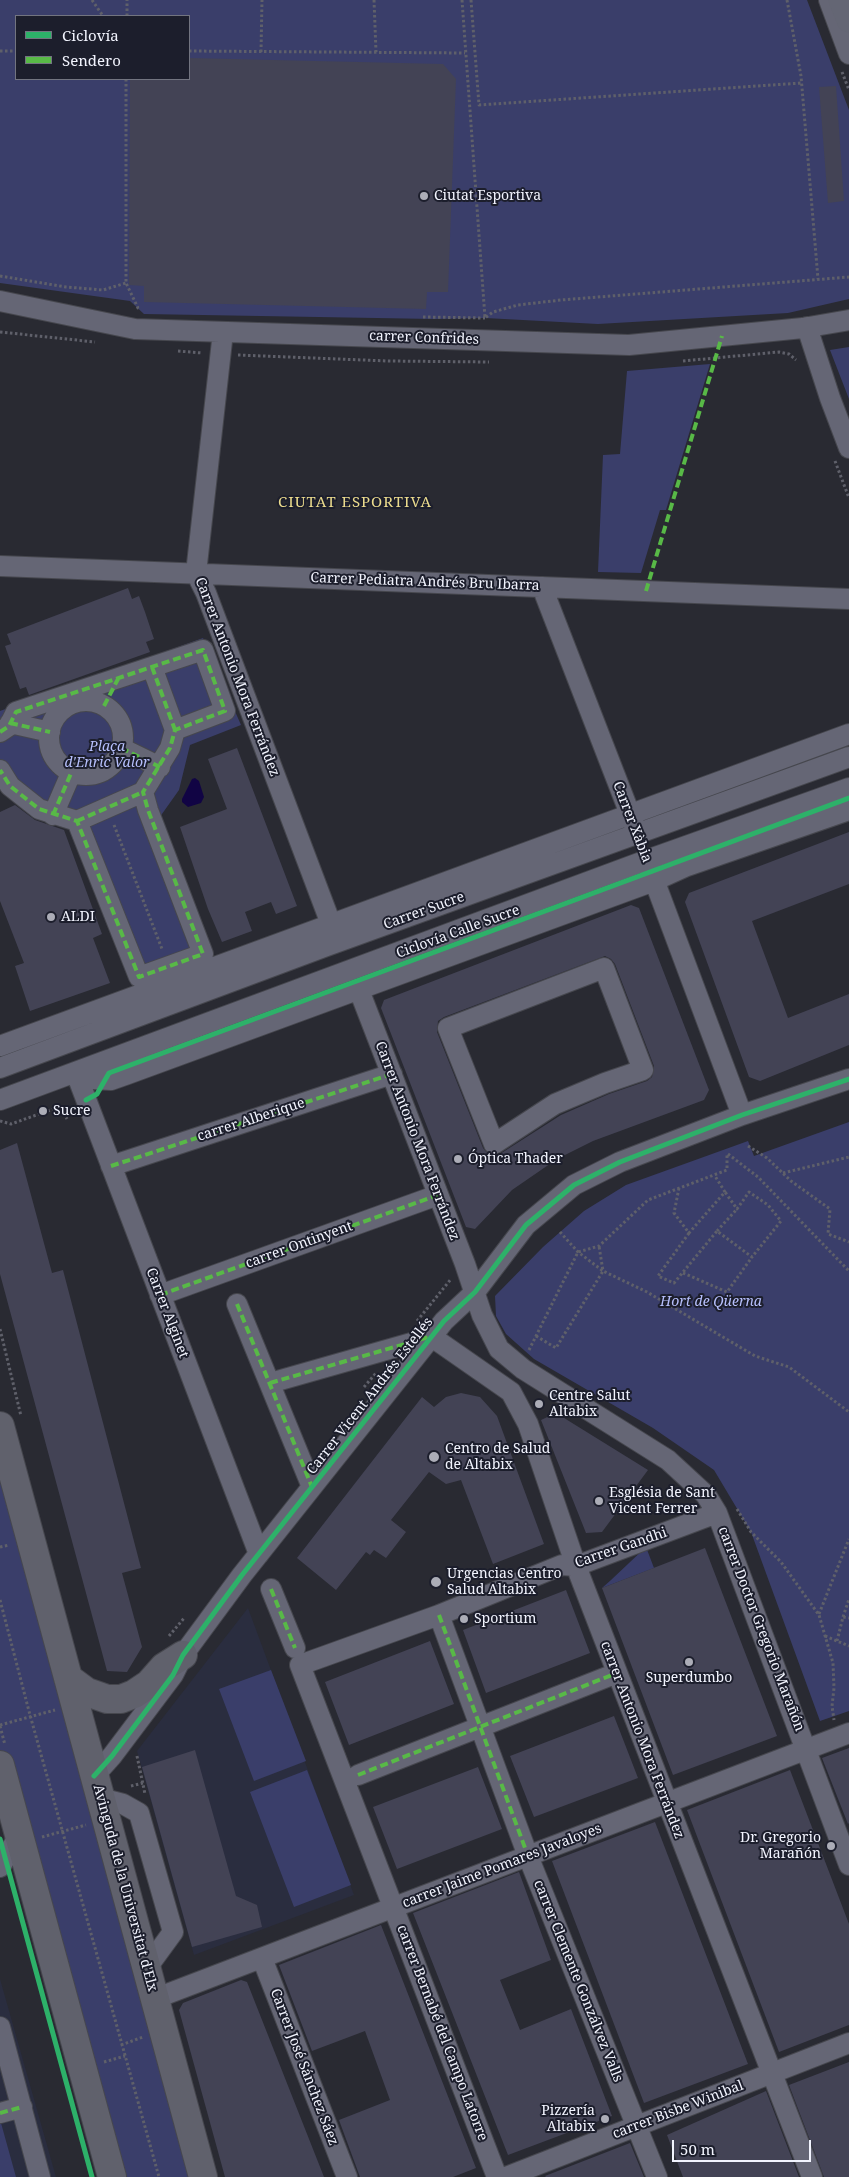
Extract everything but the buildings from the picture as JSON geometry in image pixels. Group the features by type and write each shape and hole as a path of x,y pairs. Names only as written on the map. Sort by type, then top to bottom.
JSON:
{"highway":[{"name":"Avinguda de la Universitat d'Elx","path":"0,1426 202,2177"},
{"path":"68,1678 87,1692 96,1696 107,1699 121,1699 134,1694 149,1684 164,1667 176,1646"},
{"path":"0,1765 29,1837 112,2177"}],"main road":[{"path":"841,0 849,20"}],"street":[{"path":"828,0 849,54"},
{"name":"carrer Confrides","path":"0,301 135,330 629,345 807,327 849,320"},
{"path":"807,327 830,398 840,450"},
{"name":"Carrer Antonio Mora Ferrández","path":"223,332 196,573 206,593 331,924"},
{"name":"Carrer Pediatra Andrés Bru Ibarra","path":"0,566 849,599"},
{"name":"Carrer Xàbia","path":"542,587 742,1115"},
{"path":"50,732 5,728 16,712 203,650 225,711 175,730"},
{"path":"0,770 10,786 38,809 77,821 143,792 160,768 170,748 175,730 152,667"},
{"path":"104,706 118,679"},
{"path":"89,701 104,706 118,719 122,731 121,748 112,764 102,771 90,774 72,771 58,761 52,750 50,732 56,716 65,707 76,702 89,701"},
{"name":"Carrer Sucre","path":"0,1068 327,946 633,824 849,734"},
{"path":"121,748 160,768"},
{"name":"Carrer Sucre","path":"0,1046 331,924 633,824 849,757"},
{"path":"53,815 72,771"},
{"name":"Carrer Sucre","path":"0,1100 647,860 849,788"},
{"path":"77,821 139,977 202,954 143,792"},
{"path":"80,1071 94,1079 111,1080 654,881 687,866 849,810"},
{"path":"604,968 642,1070 604,1083 555,1104 494,1144 448,1028 604,968"},
{"name":"Carrer Antonio Mora Ferrández","path":"359,990 474,1292"},
{"name":"Carrer Alginet","path":"80,1071 111,1166 259,1554"},
{"name":"carrer Alberique","path":"111,1166 392,1074"},
{"name":"Carrer Vicent Andrés Estellés","path":"97,1787 112,1756 173,1675 176,1646 259,1554 444,1321 474,1292 526,1225 574,1185 620,1162 742,1115 849,1079"},
{"name":"carrer Ontinyent","path":"160,1295 438,1195"},
{"name":"carrer Doctor Gregorio Marañón","path":"474,1292 482,1315 499,1349 523,1369 668,1460 706,1495 717,1513 849,1865"},
{"path":"237,1304 312,1487"},
{"path":"270,1383 432,1336"},
{"name":"carrer Antonio Mora Ferrández","path":"432,1336 511,1392 528,1424 576,1566 666,1804 812,2177"},
{"name":"Carrer Gandhi","path":"298,1656 438,1615 562,1565 576,1566 717,1513"},
{"name":"carrer Bernabé del Campo Latorre","path":"271,1589 497,2177"},
{"name":"carrer Clemente Gonzálvez Valls","path":"438,1615 528,1856 657,2177"},
{"path":"358,1775 478,1726 617,1673"},
{"name":"carrer Jaime Pomares Javaloyes","path":"154,1999 849,1733"},
{"path":"0,1866 29,1837"},
{"name":"Carrer José Sánchez Sáez","path":"262,1958 347,2177"},
{"path":"0,2027 40,2177"},
{"name":"carrer Bisbe Winibal","path":"506,2177 849,2043"},
{"path":"0,2112 22,2107"}],"path":[{"path":"92,0 102,15"},
{"path":"127,0 127,15"},
{"path":"261,52 262,0"},
{"path":"374,0 376,52"},
{"path":"462,0 485,318 484,340"},
{"path":"471,0 479,105 801,83"},
{"path":"787,0 801,83 818,279"},
{"path":"0,51 15,51"},
{"path":"190,51 465,53"},
{"path":"126,80 126,283 138,308 146,310"},
{"path":"0,276 66,287 103,290 126,283"},
{"path":"415,317 485,318 493,312 518,304 605,295 849,277"},
{"path":"0,332 98,342"},
{"path":"172,351 388,361 494,362"},
{"path":"677,361 779,352 789,354 796,359 800,368"},
{"path":"840,450 849,498"},
{"path":"108,808 169,966"},
{"path":"0,1121 11,1124 59,1106 67,1119"},
{"path":"748,1146 767,1158 783,1173 830,1209 828,1234 849,1242"},
{"path":"526,1356 578,1252 599,1246 648,1200 727,1170 728,1154 758,1177 849,1271"},
{"path":"783,1173 849,1157"},
{"path":"715,1176 737,1209"},
{"path":"679,1188 674,1213 688,1233"},
{"path":"682,1273 727,1292 752,1256 781,1221 768,1205 749,1192 737,1209 717,1231 682,1273 674,1283 658,1276 688,1233 725,1192"},
{"path":"717,1231 752,1256"},
{"path":"560,1232 578,1252 603,1271 647,1292 755,1356 789,1367 849,1412"},
{"path":"536,1336 556,1348 603,1271 599,1246"},
{"path":"819,1615 849,1539"},
{"path":"837,1641 849,1599"},
{"path":"0,1600 62,1832 159,2177"},
{"path":"176,1646 187,1614"},
{"path":"843,1616 849,1618"},
{"path":"825,1635 849,1646"},
{"path":"0,1725 30,1715 63,1708"},
{"path":"136,1750 146,1799"},
{"path":"29,1837 62,1832 92,1823"},
{"path":"121,2045 145,2036"},
{"path":"100,2063 125,2056"}],"shaded area":[{"path":"195,778 199,781 204,797 201,803 188,807 182,802 182,799 192,779"},
{"path":"248,1608 354,1895 194,1955 137,1751"},
{"path":"0,1979 56,2177 0,2177"}],"green space":[{"name":"Ciutat Esportiva","path":"0,0 807,0 849,110 849,299 788,313 598,324 485,318 434,319 144,314 130,301 0,283"},
{"path":"849,347 849,399 830,350"},
{"path":"710,364 666,510 660,510 641,573 598,572 603,455 620,454 627,371"},
{"name":"Plaça d'Enric Valor","path":"203,638 241,725 190,745 179,790 157,821 207,956 138,985 73,826 0,785 0,711"},
{"name":"Hort de Qüerna","path":"849,1122 849,1711 820,1721 751,1532 714,1470 653,1428 534,1359 506,1334 496,1316 495,1296 543,1247 584,1211 626,1185 748,1141 754,1156"},
{"path":"0,1473 192,2177 118,2177 0,1750"},
{"path":"646,1547 654,1568 602,1588 611,1580"},
{"path":"271,1670 306,1761 254,1781 219,1689"},
{"path":"307,1770 351,1885 294,1907 250,1792"},
{"path":"1,2123 16,2177 0,2177"}],"marked path":[{"path":"646,591 722,336"},
{"path":"0,732 9,726 16,712 203,650 225,711 175,730 170,748 143,792 148,810 203,954 139,977 77,821 39,809 10,786 0,770"},
{"path":"152,667 175,730"},
{"path":"104,706 118,679"},
{"path":"10,723 50,732"},
{"path":"121,748 160,767"},
{"path":"53,815 72,771"},
{"path":"77,821 143,792"},
{"path":"111,1166 392,1074"},
{"path":"160,1295 438,1195"},
{"path":"237,1304 312,1487"},
{"path":"270,1383 429,1337"},
{"path":"271,1589 295,1648"},
{"path":"439,1615 528,1856"},
{"path":"358,1775 617,1673"},
{"path":"0,2113 22,2107"}],"cycle path":[{"name":"Ciclovía Calle Sucre","path":"86,1100 97,1094 109,1073 849,798"},
{"path":"94,1776 112,1756 173,1675 183,1655 242,1575 444,1321 475,1292 526,1225 574,1185 620,1162 742,1115 849,1079"},
{"path":"0,1839 92,2177"}],"place":[{"name":"Ciutat Esportiva","path":"424,196"},
{"name":"ALDI","path":"51,917"},
{"name":"Sucre","path":"43,1111"},
{"name":"Óptica Thader","path":"458,1159"},
{"name":"Centre Salut Altabix","path":"539,1404"},
{"name":"Centro de Salud de Altabix","path":"434,1457"},
{"name":"Església de Sant Vicent Ferrer","path":"599,1501"},
{"name":"Urgencias Centro Salud Altabix","path":"436,1582"},
{"name":"Sportium","path":"464,1619"},
{"name":"Superdumbo","path":"689,1662"},
{"name":"Dr. Gregorio Marañón","path":"831,1846"},
{"name":"Pizzería Altabix","path":"605,2119"}],"district":[{"name":"CIUTAT ESPORTIVA","path":"355,503"}]}
